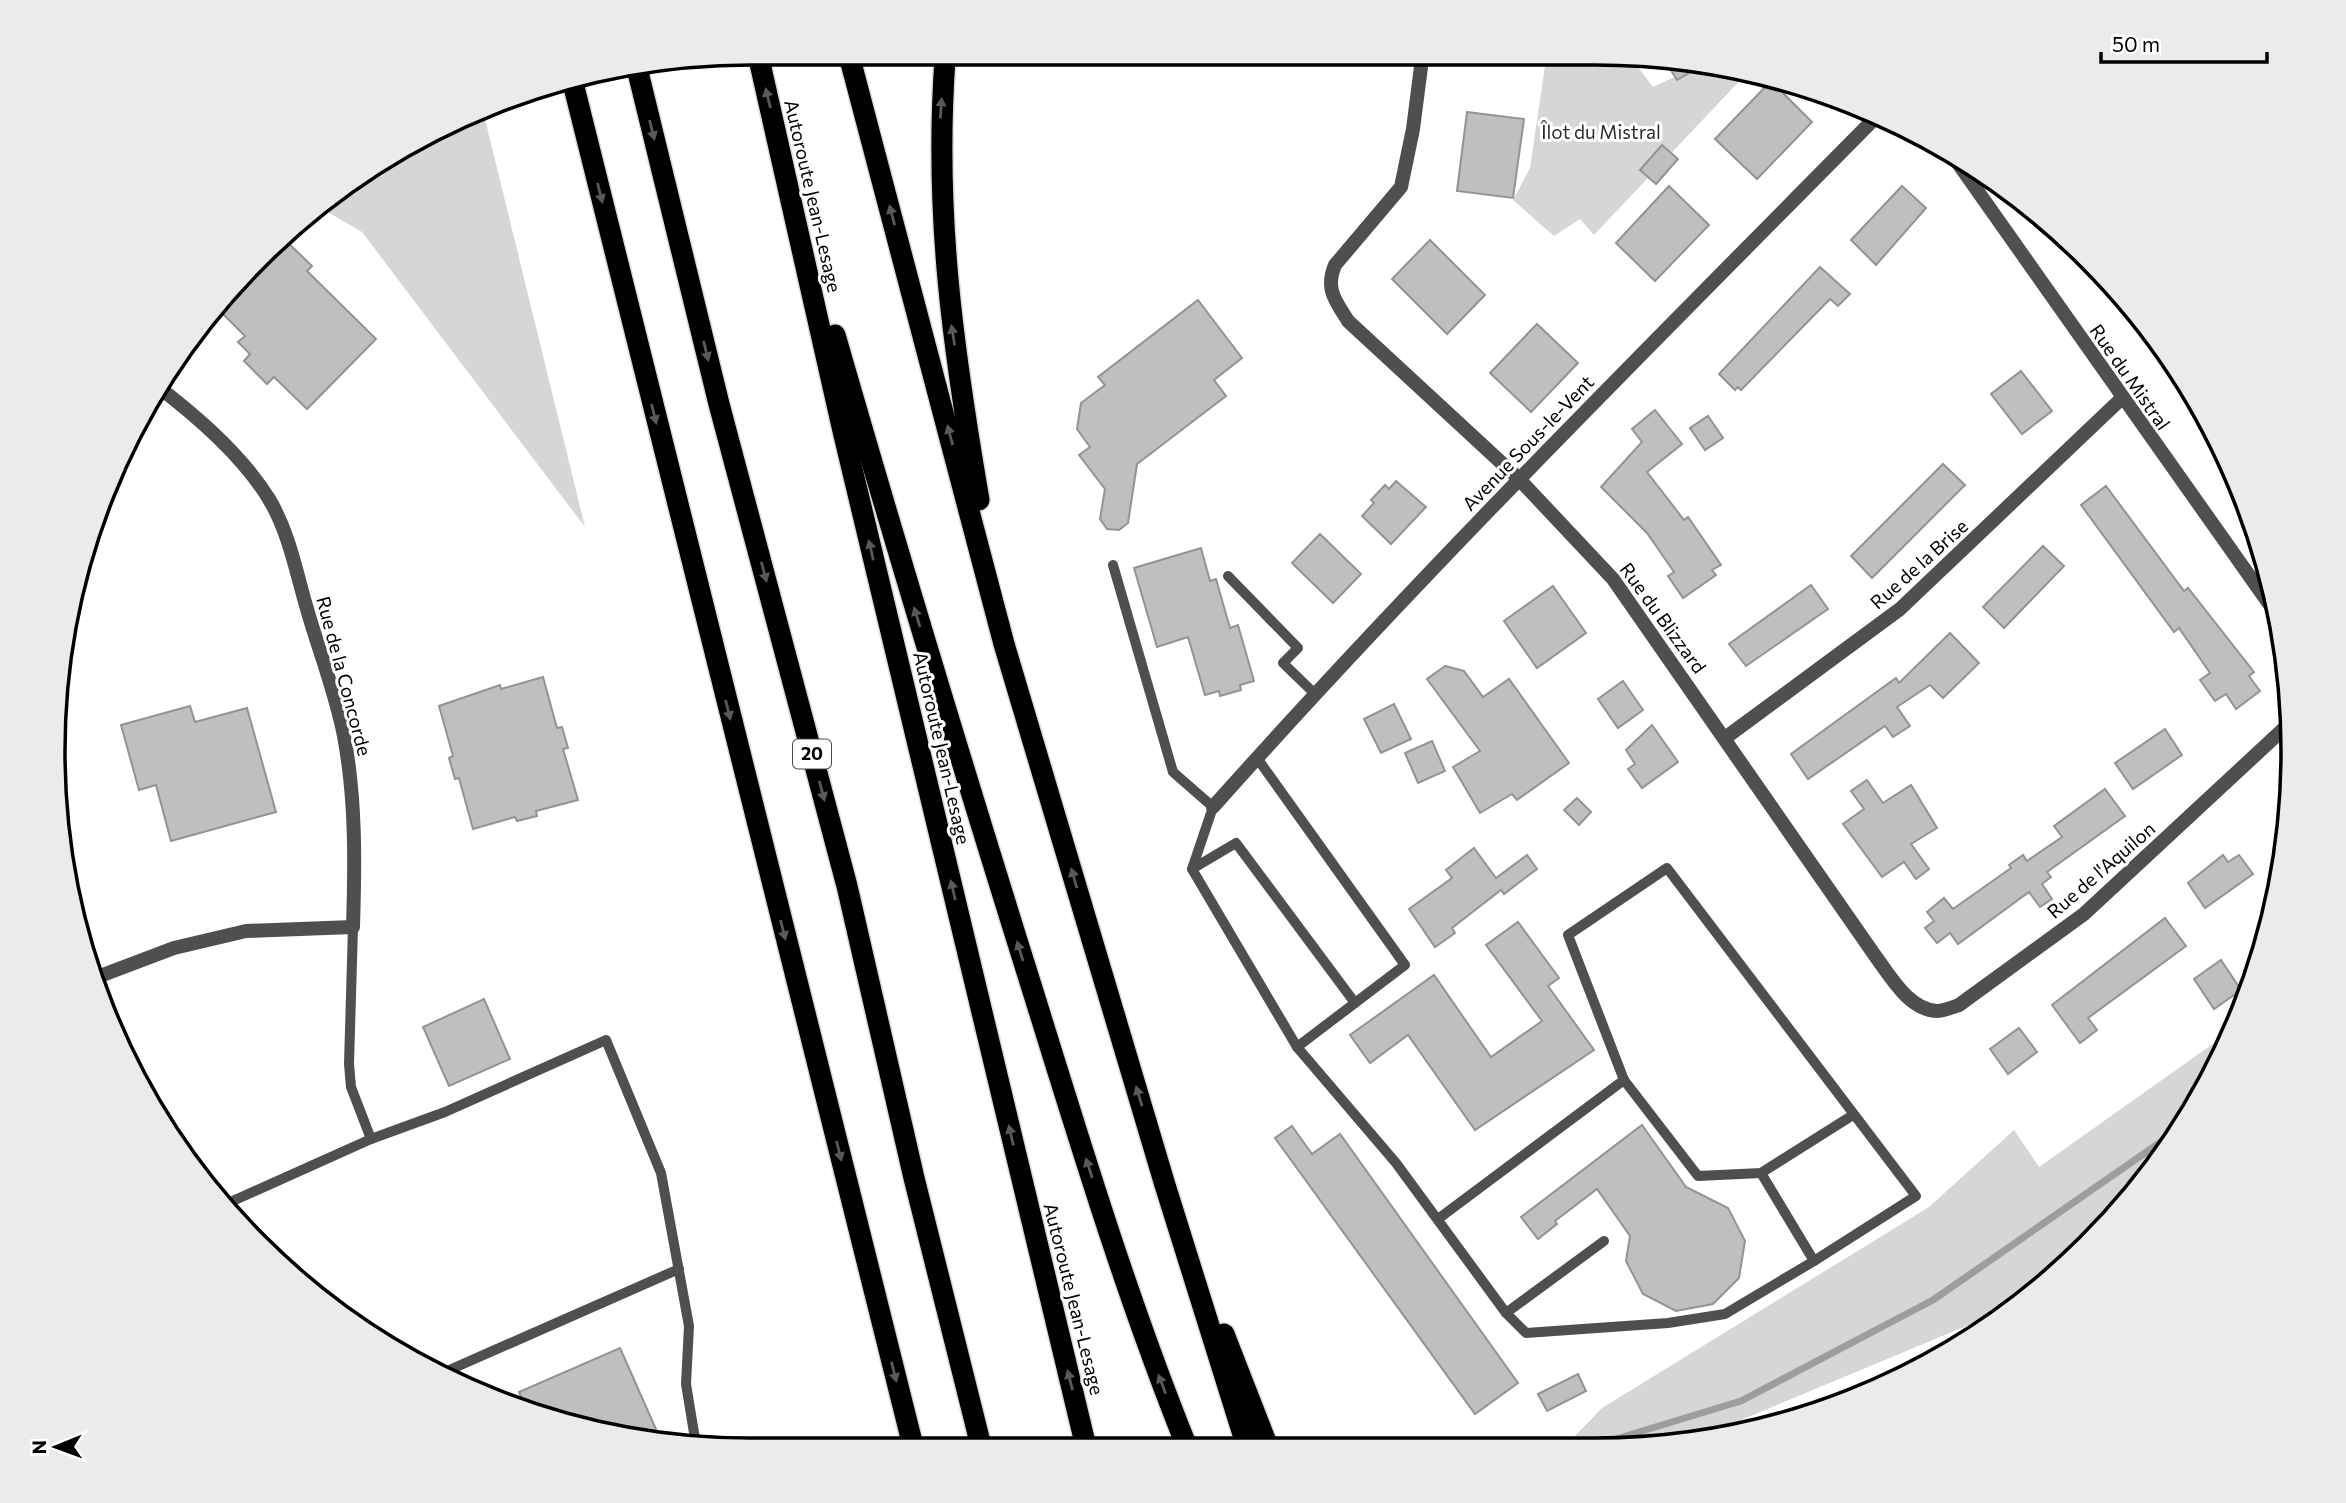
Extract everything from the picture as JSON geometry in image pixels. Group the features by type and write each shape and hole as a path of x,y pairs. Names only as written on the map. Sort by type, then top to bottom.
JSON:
{"highway":[{"name":"Autoroute Jean-Lesage","path":"760,65 846,445 1084,1438"},
{"path":"852,65 1004,644 1165,1185 1244,1438"},
{"path":"945,65 940,127 941,219 949,314 1004,644"},
{"name":"20","path":"639,75 719,404 847,886 914,1178 979,1438"},
{"path":"574,88 911,1438"},
{"path":"778,138 916,615 1060,1080 1160,1379 1183,1438"},
{"path":"1165,1185 1264,1438"}],"street":[{"name":"Rue du Blizzard","path":"1421,65 1413,129 1401,187 1352,241 1335,265 1329,279 1330,293 1348,321 1520,479 1613,579 1876,957 1898,987 1917,1005"},
{"name":"Avenue Sous-le-Vent","path":"1213,807 1314,693 1870,123"},
{"name":"Rue du Mistral","path":"1965,173 2263,595"},
{"name":"Rue de la Concorde","path":"166,394 200,423 248,472 269,499 284,531 344,733 355,838 353,927"},
{"name":"Rue de la Brise","path":"1725,738 1900,609 2122,399"},
{"name":"Rue de l'Aquilon","path":"1917,1005 1937,1011 1959,1005 2084,914 2281,732"},
{"path":"102,975 174,948 246,931 353,927"}],"lane":[{"path":"1113,565 1173,772 1213,807 1192,869 1297,1047 1396,1163 1506,1312 1526,1333 1668,1323 1725,1314 1916,1196 1667,868 1568,935 1624,1080 1698,1176 1761,1173 1853,1115"},
{"path":"1228,576 1298,648 1283,663 1314,693"},
{"path":"1257,758 1405,965 1297,1047"},
{"path":"1192,869 1236,844 1355,1003"},
{"path":"353,927 349,1064 351,1087 371,1139"},
{"path":"233,1201 371,1139 445,1112 606,1040 661,1173 689,1326 686,1384 694,1436"},
{"path":"1438,1219 1624,1080"},
{"path":"1761,1173 1814,1261"},
{"path":"1506,1312 1604,1241"},
{"path":"452,1369 679,1269"}],"green space":[{"name":"Îlot du Mistral","path":"1545,65 1637,66 1653,87 1686,71 1740,81 1594,235 1580,219 1554,236 1513,200 1530,168"},
{"path":"485,119 585,527 362,232 327,212 370,180 408,157"},
{"path":"2216,1041 2166,1133 2111,1204 2047,1268 1979,1321 1730,1425 1639,1437 1574,1438 1602,1408 1929,1207 2014,1130 2039,1167"}],"building":[{"path":"1670,70 1691,72 1677,80"},
{"path":"1766,87 1781,91 1812,122 1757,179 1715,139"},
{"path":"1467,112 1524,119 1513,198 1457,191"},
{"path":"1662,145 1678,159 1656,184 1640,170"},
{"path":"1669,186 1709,225 1655,281 1616,243"},
{"path":"1902,186 1926,208 1876,265 1851,240"},
{"path":"1430,240 1485,295 1447,334 1392,279"},
{"path":"289,244 312,266 307,271 376,339 307,409 274,377 267,384 244,361 250,354 238,342 245,336 223,314"},
{"path":"1820,267 1850,294 1838,306 1830,299 1741,390 1738,387 1735,390 1719,374"},
{"path":"1198,300 1242,358 1214,380 1226,396 1137,464 1128,523 1119,530 1107,529 1100,519 1105,489 1079,455 1090,447 1077,429 1081,403 1105,385 1098,377"},
{"path":"1537,324 1578,363 1531,412 1490,373"},
{"path":"2021,371 2052,411 2022,434 1991,394"},
{"path":"1655,410 1682,444 1647,472 1684,520 1688,517 1721,565 1712,570 1716,575 1683,598 1668,576 1674,572 1647,533 1601,487 1642,442 1632,429"},
{"path":"1708,416 1723,438 1705,450 1690,428"},
{"path":"1943,464 1965,485 1872,578 1851,556"},
{"path":"1396,481 1426,507 1391,544 1362,516 1374,503 1371,500 1385,485 1389,489"},
{"path":"2106,486 2184,591 2188,588 2254,672 2249,676 2260,691 2236,709 2226,694 2215,701 2200,680 2210,673 2179,628 2174,632 2081,505"},
{"path":"1320,534 1361,574 1333,603 1292,563"},
{"path":"2043,546 2064,566 2004,628 1983,607"},
{"path":"1201,548 1210,581 1216,579 1230,628 1238,625 1254,681 1240,685 1241,690 1220,696 1219,691 1205,695 1188,637 1157,647 1134,568"},
{"path":"1811,585 1828,609 1746,666 1729,644"},
{"path":"1553,586 1586,633 1537,668 1504,621"},
{"path":"1950,633 1979,663 1943,698 1930,685 1897,707 1910,726 1893,737 1885,726 1808,779 1791,754 1896,678 1899,683"},
{"path":"1445,666 1464,671 1483,697 1509,679 1569,763 1517,800 1512,794 1480,813 1453,767 1480,751 1427,679"},
{"path":"543,677 557,728 562,727 568,748 563,749 578,800 536,811 537,816 517,821 515,817 473,829 459,778 455,779 449,758 453,756 439,706 500,685 501,689"},
{"path":"1623,681 1643,710 1618,728 1598,699"},
{"path":"1394,704 1411,739 1381,753 1364,719"},
{"path":"190,706 195,722 247,708 276,812 171,841 156,785 139,790 121,725"},
{"path":"1652,725 1678,762 1642,788 1628,769 1635,764 1626,750"},
{"path":"2165,729 2182,755 2133,789 2115,763"},
{"path":"1432,741 1445,771 1418,783 1405,753"},
{"path":"1867,780 1883,803 1911,785 1937,828 1911,844 1929,869 1916,879 1904,862 1882,877 1843,824 1864,809 1851,791"},
{"path":"2105,789 2125,816 2047,872 2051,877 2042,884 2052,899 2040,907 2029,892 1958,944 1950,933 1937,943 1925,928 1934,921 1927,912 1944,898 1953,909 2011,868 2009,865 2023,855 2027,861 2062,837 2054,826"},
{"path":"1577,798 1591,812 1579,825 1564,810"},
{"path":"1474,848 1496,878 1527,855 1537,869 1504,894 1501,890 1452,928 1455,933 1435,947 1409,909 1452,878 1446,870"},
{"path":"2223,855 2228,862 2239,855 2253,874 2205,908 2188,883"},
{"path":"2165,918 2186,946 2088,1018 2097,1030 2080,1043 2052,1005"},
{"path":"1518,922 1559,978 1548,986 1594,1050 1475,1130 1408,1035 1370,1063 1350,1035 1434,975 1491,1057 1542,1021 1486,945"},
{"path":"2221,960 2239,987 2237,993 2214,1009 2194,979"},
{"path":"484,999 510,1059 449,1086 423,1027"},
{"path":"2019,1028 2037,1052 2008,1074 1990,1049"},
{"path":"1642,1125 1686,1187 1728,1208 1745,1241 1739,1278 1713,1304 1676,1311 1643,1294 1626,1261 1630,1236 1597,1189 1555,1221 1557,1224 1538,1239 1521,1217"},
{"path":"1292,1126 1312,1154 1340,1134 1518,1383 1475,1414 1275,1138"},
{"path":"620,1348 657,1431 574,1415 522,1399 519,1392"},
{"path":"1578,1374 1586,1391 1547,1411 1538,1394"}],"waterway":[{"path":"1621,1437 1741,1401 1933,1300 2158,1144"}]}
